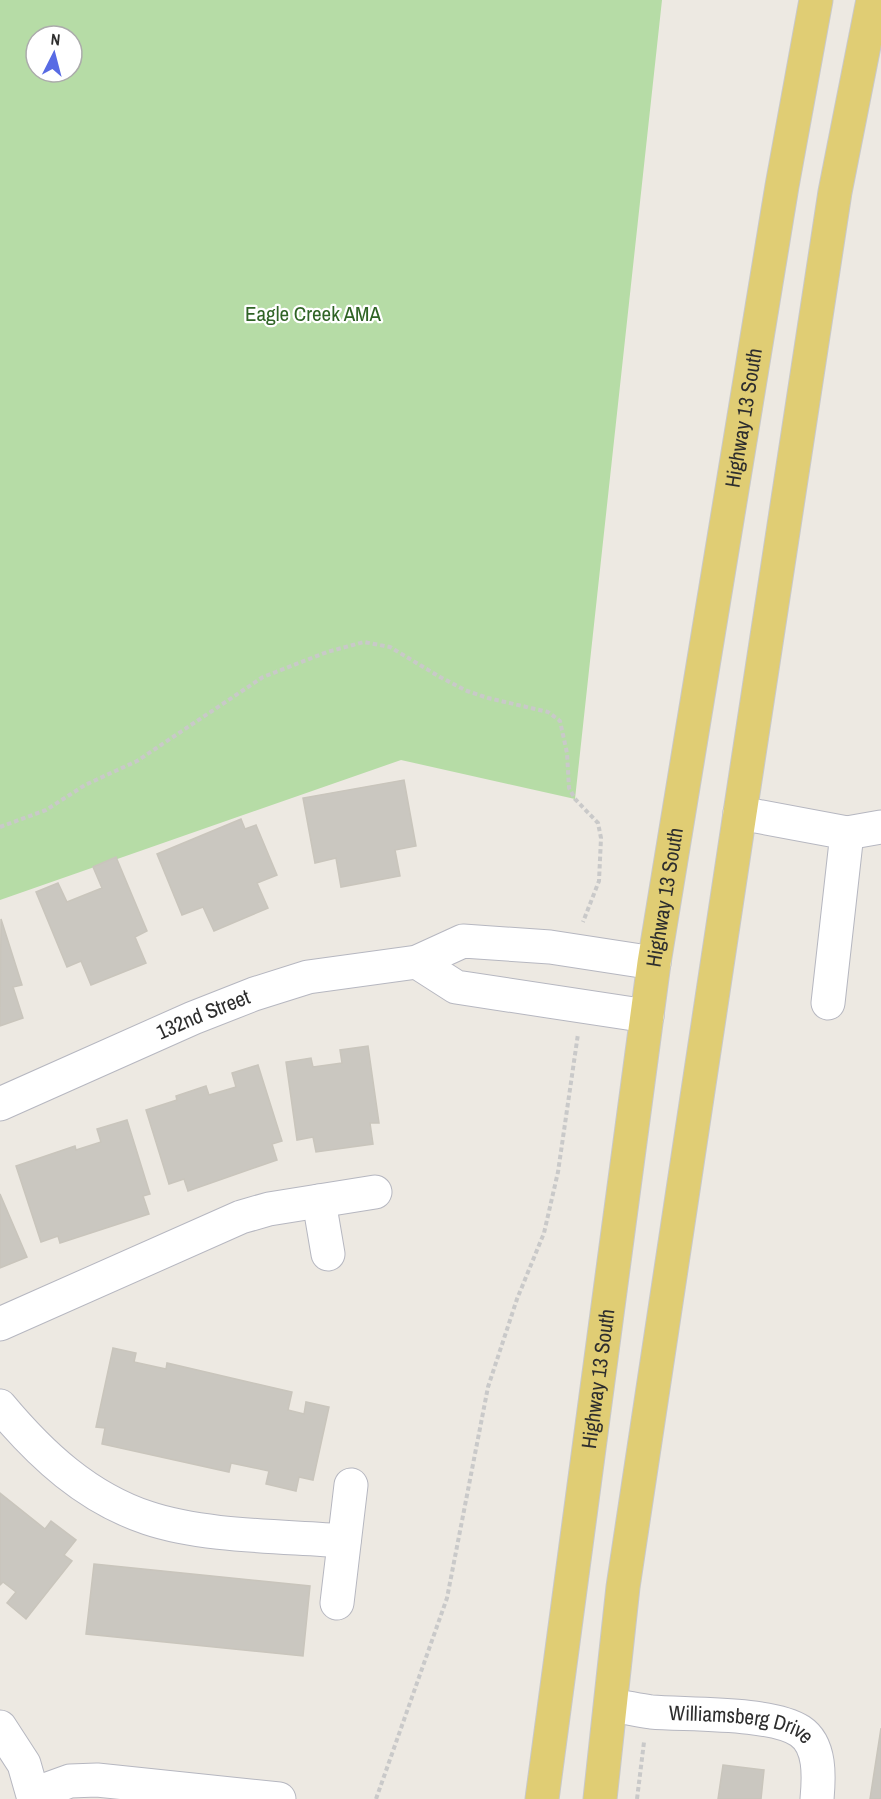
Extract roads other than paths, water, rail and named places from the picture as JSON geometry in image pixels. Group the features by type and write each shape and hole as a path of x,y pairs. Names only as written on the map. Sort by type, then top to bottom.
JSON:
{"main road":[{"name":"Highway 13 South","path":"542,1799 654,963 782,186 816,0"},
{"path":"600,1799 623,1587 740,813 835,192 873,0"}],"street":[{"path":"740,813 847,833 881,827"},
{"path":"828,1003 847,833"},
{"name":"132nd Street","path":"0,1104 182,1022 254,994 308,977 417,962 463,941 501,942 654,963"},
{"path":"417,962 456,987 647,1016"},
{"path":"0,1324 213,1227 268,1209 375,1192"},
{"path":"319,1201 328,1254"},
{"path":"0,1407 54,1463 85,1487 150,1519 216,1530 344,1541"},
{"path":"337,1603 351,1485"},
{"name":"Williamsberg Drive","path":"611,1705 648,1711 777,1721 802,1732 815,1750 819,1774 817,1799"},
{"path":"0,1726 24,1764 34,1796 70,1781 97,1780 279,1799"}],"park label":[{"name":"Eagle Creek AMA","path":"313,314"}]}
